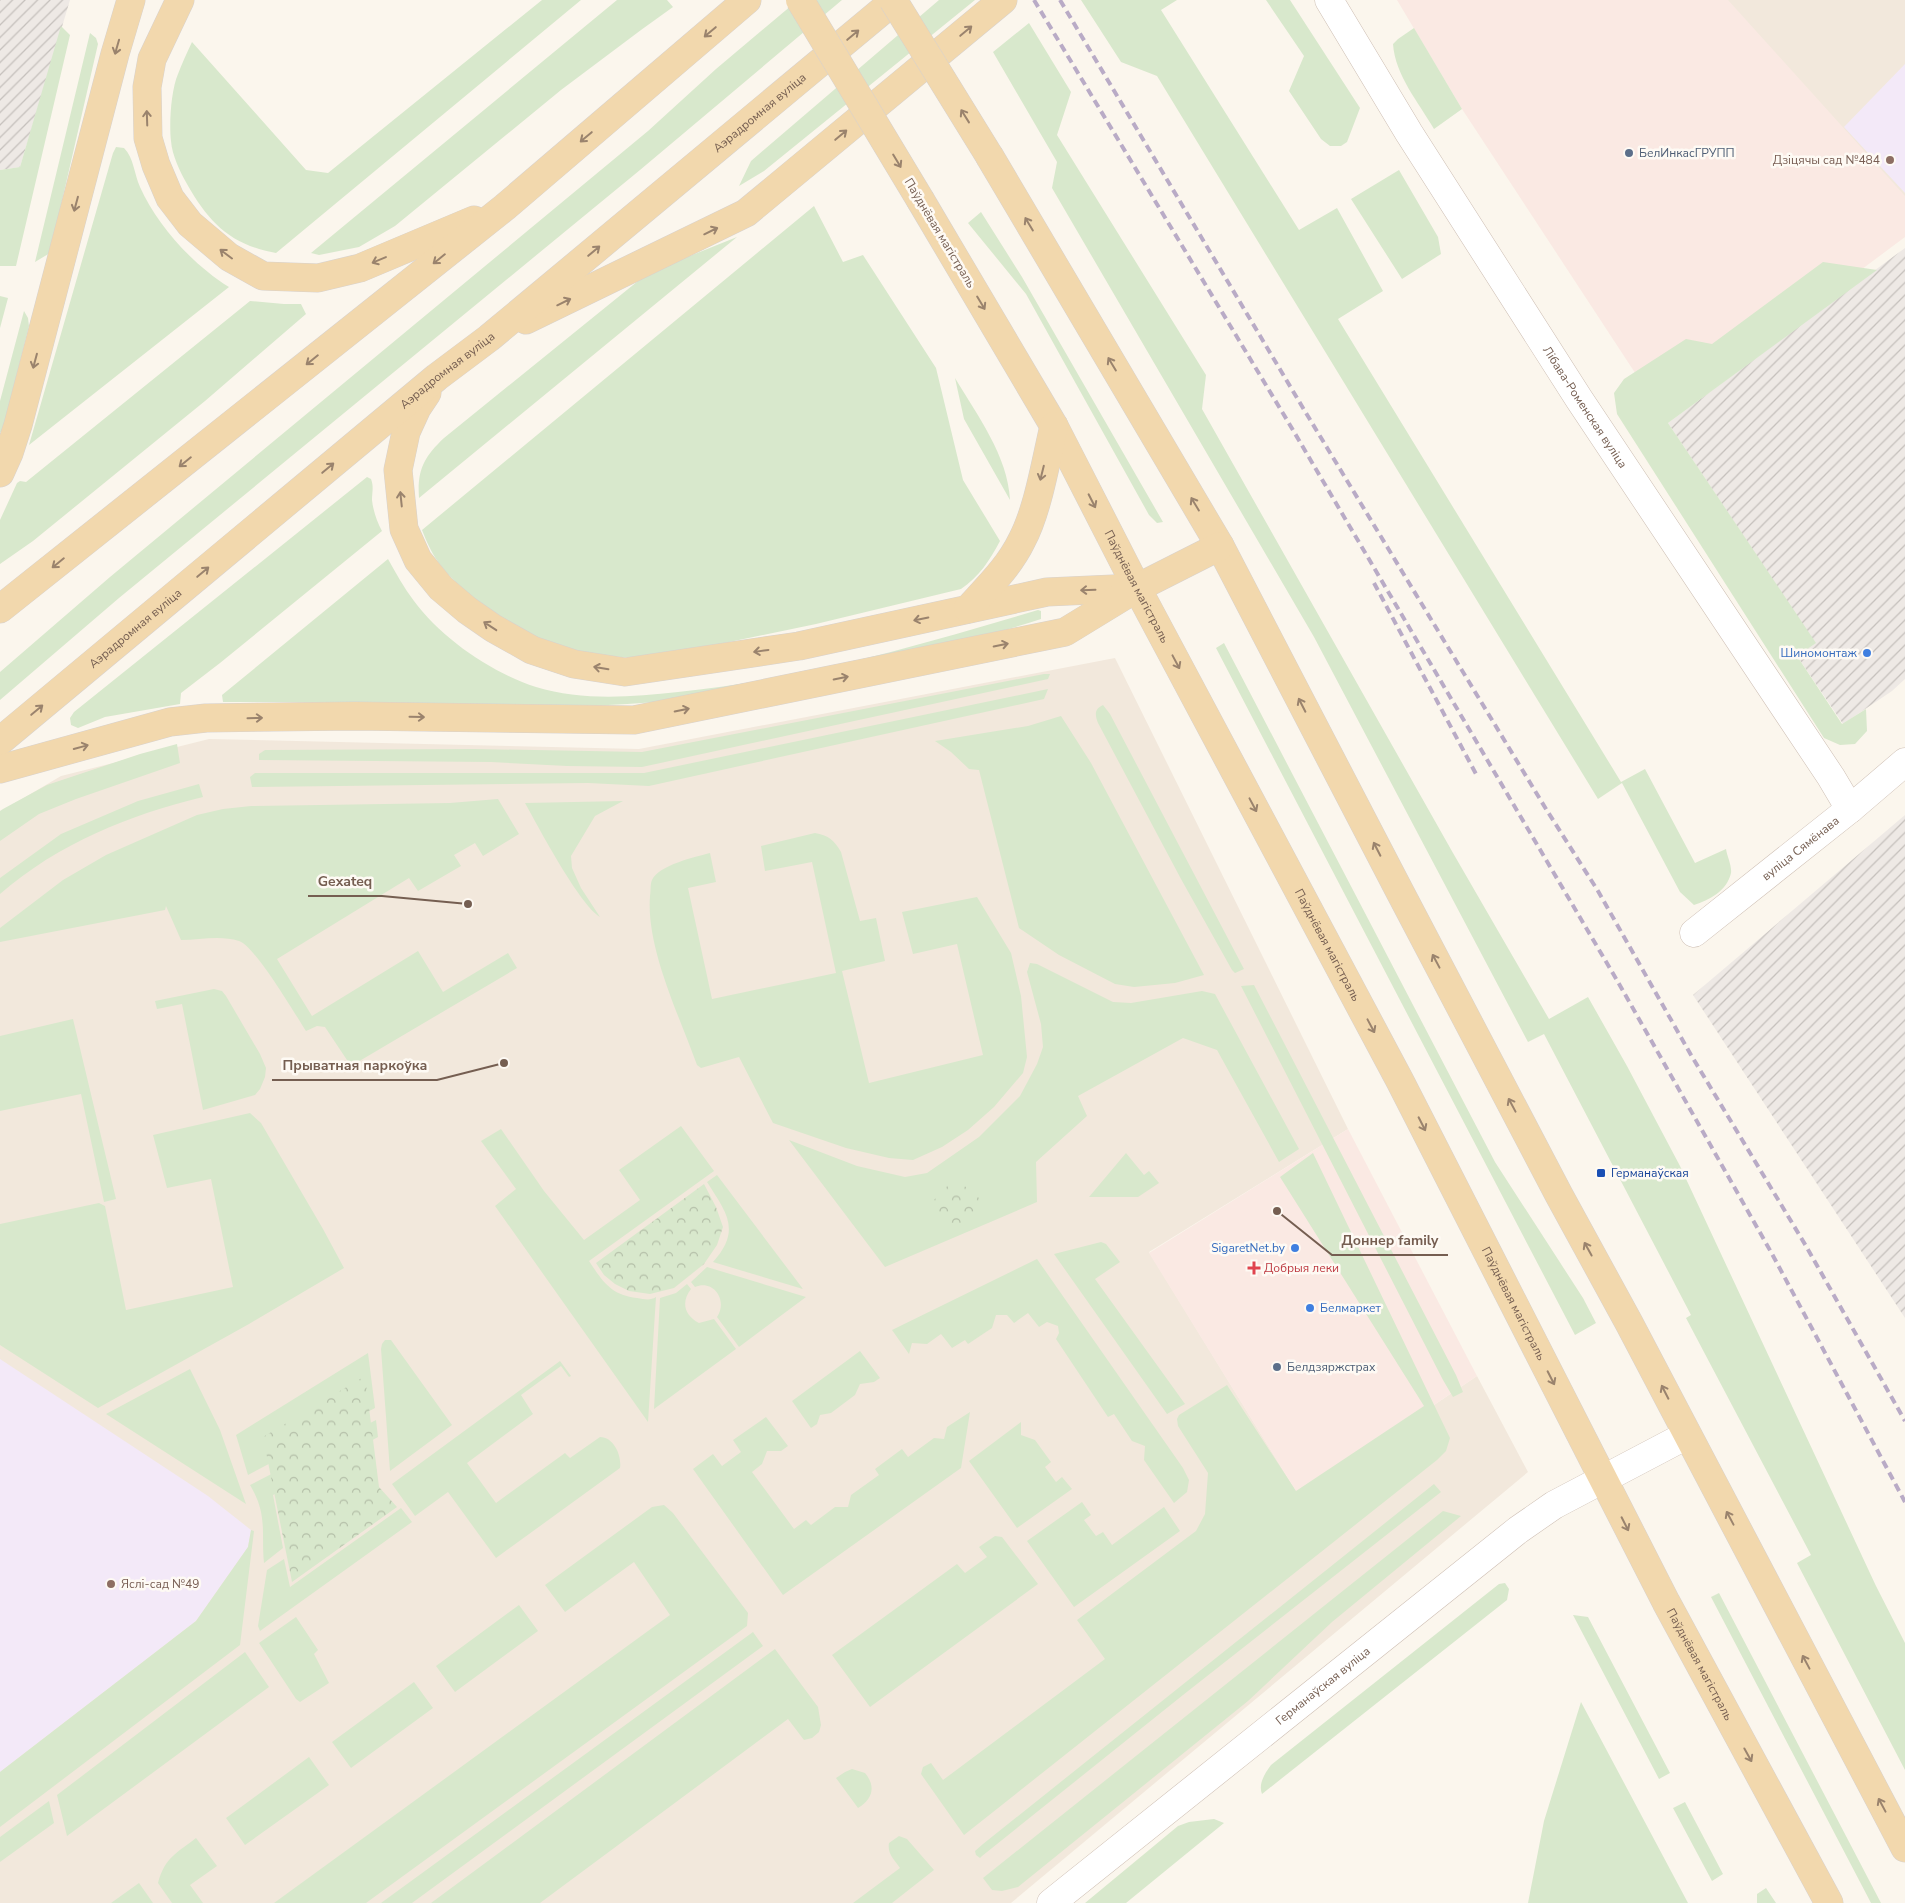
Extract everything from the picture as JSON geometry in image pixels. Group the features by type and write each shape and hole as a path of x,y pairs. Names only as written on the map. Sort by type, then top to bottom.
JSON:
{"main road":[{"path":"0,473 18,425 115,54 131,0"},
{"path":"180,0 152,59 147,87 148,138 156,165 170,198 190,224 229,257 263,276 318,278 360,268 505,207"},
{"path":"0,609 505,207 747,0"},
{"name":"Паўднёвая магістраль","path":"800,0 921,200 1054,426 1136,588 1400,1081 1666,1602 1829,1903"},
{"path":"894,0 1220,546 1559,1195 1630,1323 1905,1848"},
{"name":"Аэрадромная вуліца","path":"0,741 437,377 489,338 894,0"},
{"path":"489,338 746,213 1003,0"},
{"path":"437,377 417,408 404,442 398,470 404,529 418,560 441,588 467,610 493,628 532,650 574,664 625,672 799,646 1048,592 1136,588"},
{"path":"968,609 1005,568 1023,540 1033,509 1054,426"},
{"path":"0,769 170,722 206,718 356,716 634,720 1066,632 1136,588 1220,546"}],"street":[{"name":"Лібава-Роменская вуліца","path":"1328,0 1409,133 1579,399 1831,777 1850,809"},
{"name":"вуліца Сямёнава","path":"1694,934 1850,809 1905,762"},
{"name":"Германаўская вуліца","path":"1051,1903 1518,1530 1554,1505 1603,1481 1687,1435"}],"shaded area":[{"path":"0,0 70,0 20,167 0,170"},
{"path":"1397,0 1728,0 1905,196 1905,237 1664,417 1462,109"},
{"path":"1727,0 1905,0 1905,197"},
{"name":"Дзіцячы сад №484","path":"1905,64 1905,193 1844,127"},
{"path":"1905,248 1905,679 1892,691 1843,724 1797,656 1815,643 1668,423"},
{"path":"1115,658 1348,1129 1149,1252 1299,1496 1477,1376 1528,1472 1011,1903 0,1903 0,812 61,776 209,739 639,749"},
{"path":"1905,815 1905,1318 1693,995"},
{"path":"1348,1129 1477,1376 1299,1496 1149,1253"},
{"name":"Яслі-сад №49","path":"0,1359 208,1496 251,1530 248,1547 196,1621 0,1772"}],"green space":[{"path":"542,0 581,0 276,253 246,244 223,230 213,221 195,198 179,169 170,134 171,107 176,81 192,42 306,170 328,173"},
{"path":"617,0 667,0 673,7 561,90 395,226 359,247 319,255 311,253"},
{"path":"798,0 842,0 640,170 119,598 0,700 0,672 110,577 648,131 716,69"},
{"path":"939,0 975,0 764,171 739,186 751,161"},
{"path":"1081,0 1177,0 1161,10 1299,230 1337,208 1383,291 1338,319 1621,782 1645,769 1695,863 1726,849 1731,873 1726,885 1717,894 1694,905 1680,892 1622,783 1598,799 1157,76 1121,62"},
{"path":"1266,0 1290,0 1360,108 1347,142 1341,146 1330,146 1321,139 1289,91 1304,56"},
{"path":"1029,23 1071,92 1057,135 1206,375 1202,409 1453,853 1549,1019 1588,997 1680,1166 1876,1586 1905,1643 1905,1770 1797,1563 1811,1555 1686,1318 1691,1315 1544,1034 1528,1042 1314,637 1052,188 1057,162 993,52"},
{"path":"61,26 70,35 16,266 0,266 0,170 20,167"},
{"path":"1414,28 1462,109 1434,129 1403,78 1395,55 1393,44"},
{"path":"90,33 96,38 98,44 50,253 35,262"},
{"path":"116,147 124,148 127,152 147,201 166,230 202,267 229,287 29,445 113,153"},
{"path":"1399,170 1438,237 1441,254 1402,279 1351,199"},
{"path":"814,206 843,262 863,255 936,368 963,480 1000,541 979,574 961,589 816,624 648,659 594,654 542,643 502,622 450,577 430,549 422,530"},
{"path":"981,212 1022,277 1163,522 1157,523 1149,515 1026,294 968,223"},
{"path":"737,237 419,498 419,479 423,465 431,451 444,438 638,281 655,270"},
{"path":"1823,262 1877,270 1668,423 1816,643 1797,656 1842,724 1866,709 1867,731 1855,744 1840,745 1824,738 1617,414 1614,393 1624,379 1686,339 1712,344"},
{"path":"0,296 8,298 0,328"},
{"path":"250,301 301,304 306,314 205,401 33,541 0,564 0,520 17,483 20,481 26,482"},
{"path":"24,311 28,318 29,326 2,433 0,432 0,401"},
{"path":"955,378 982,421 998,452 1008,484 1010,500 964,419"},
{"path":"367,477 372,482 373,508 382,531 181,693 180,704 105,717 78,728 71,725 70,718 74,712"},
{"path":"388,559 407,591 425,615 469,653 519,681 553,691 589,696 607,697 660,694 770,679 860,660 1038,610 1041,611 1041,619 990,634 812,676 750,689 656,702 595,706 535,706 343,702 223,702 222,695"},
{"path":"1224,643 1495,1162 1583,1298 1596,1323 1575,1335 1216,648"},
{"path":"1050,674 1048,679 642,767 491,762 259,760 259,754 265,750 474,749 642,752"},
{"path":"1048,689 1044,699 649,786 588,783 252,787 250,777 255,773 644,773"},
{"path":"1103,705 1110,714 1244,969 1235,973 1232,970 1181,879 1098,723 1096,712"},
{"path":"1061,716 1091,763 1204,975 1175,983 1134,987 1115,984 1059,955 1019,928 979,770 969,769 951,752 935,741 1028,726"},
{"path":"177,744 180,763 76,799 39,814 0,841 0,811 3,809 47,785 140,754"},
{"path":"199,784 203,797 148,813 96,833 46,860 0,894 0,878 61,834 138,801"},
{"path":"498,799 519,834 483,856 475,843 454,855 461,866 418,891 409,878 277,959 312,1016 418,951 443,992 508,953 517,968 351,1066 325,1027 317,1026 306,1031 264,967 246,946 239,941 225,938 181,940 166,906 165,910 0,942 0,928 63,880 106,855 197,815 223,809 251,806 450,803"},
{"path":"623,801 595,816 571,856 572,868 581,888 600,917 581,897 571,882 525,803"},
{"path":"815,833 830,839 841,852 860,921 876,918 885,961 842,971 869,1083 983,1055 957,944 913,954 902,912 977,897 1011,953 1021,996 1027,1057 1023,1073 994,1107 968,1130 942,1147 913,1160 889,1158 846,1148 773,1123 739,1057 701,1068 697,1065 658,959 650,916 652,880 669,866 710,853 716,882 688,888 712,999 836,973 812,862 765,871 761,846"},
{"path":"1030,963 1037,964 1113,1002 1131,1003 1202,991 1215,994 1299,1149 1279,1162 1217,1050 1183,1038 1078,1096 1087,1116 1036,1162 1037,1202 885,1267 789,1140 857,1166 905,1177 927,1173 979,1137 1020,1096 1037,1064 1043,1047 1041,1024 1027,972"},
{"path":"1254,985 1456,1375 1463,1392 1453,1397 1241,986"},
{"path":"214,989 222,991 226,996 260,1054 266,1068 265,1077 255,1095 203,1110 182,1004 157,1009 155,1001"},
{"path":"73,1019 116,1199 104,1202 81,1094 0,1111 0,1036"},
{"path":"250,1113 261,1123 344,1268 249,1324 98,1408 0,1345 0,1224 99,1203 105,1206 126,1310 233,1287 211,1179 167,1188 153,1135"},
{"path":"681,1126 714,1171 589,1261 603,1281 614,1291 642,1299 656,1297 648,1422 495,1206 516,1189 481,1141 501,1129 544,1191 584,1240 640,1200 619,1170"},
{"path":"1126,1153 1144,1175 1149,1171 1159,1183 1138,1197 1089,1197"},
{"path":"1313,1153 1450,1438 1446,1451 964,1835 921,1774 923,1767 931,1763 943,1780 1105,1659 1077,1620 1196,1531 1205,1514 1208,1473 1178,1426 1177,1419 1179,1415 1227,1385 1296,1491 1424,1406 1280,1177"},
{"path":"717,1175 803,1289 713,1262 722,1251 729,1231 725,1212 707,1182"},
{"path":"955,1178 979,1198 980,1206 957,1229 951,1230 935,1218 930,1204"},
{"path":"704,1184 716,1207 723,1227 717,1245 704,1264 674,1288 650,1294 629,1291 615,1284 604,1275 596,1263"},
{"path":"1101,1242 1106,1244 1120,1262 1095,1279 1185,1404 1167,1414 1054,1254"},
{"path":"1037,1259 1183,1468 1189,1480 1187,1492 1174,1503 1144,1460 1145,1446 1132,1441 1114,1414 1108,1417 1056,1339 1059,1333 1058,1326 1047,1322 1039,1327 1028,1313 1014,1323 1007,1315 996,1315 992,1328 968,1344 965,1340 952,1348 941,1334 927,1344 912,1343 909,1354 892,1330"},
{"path":"707,1267 806,1297 739,1347 717,1317 721,1304 717,1293 708,1286 695,1287 691,1282"},
{"path":"687,1284 691,1289 685,1303 690,1316 699,1323 714,1319 736,1349 654,1409 660,1298 676,1293"},
{"path":"385,1340 391,1340 452,1425 390,1471 381,1349"},
{"path":"860,1351 880,1378 874,1382 860,1384 855,1395 831,1413 820,1415 817,1424 811,1428 792,1401"},
{"path":"368,1353 375,1408 248,1475 236,1435"},
{"path":"560,1361 571,1376 569,1377 561,1366 521,1395 533,1414 467,1463 496,1503 565,1453 570,1458 600,1437 609,1440 616,1448 620,1458 620,1468 496,1558 448,1492 415,1516 392,1484"},
{"path":"190,1369 220,1430 246,1504 106,1414"},
{"path":"365,1376 379,1487 397,1507 292,1582 263,1437"},
{"path":"970,1412 961,1468 783,1595 693,1469 713,1454 722,1466 741,1452 733,1440 766,1417 788,1446 781,1451 767,1451 762,1464 752,1472 794,1529 806,1520 811,1525 835,1507 848,1507 851,1495 879,1475 875,1469 902,1449 908,1457 934,1438 944,1439 947,1427"},
{"path":"376,1420 378,1437 273,1495 283,1548 264,1563 262,1515 250,1485"},
{"path":"1021,1422 1021,1435 1035,1440 1051,1462 1045,1467 1056,1482 1062,1477 1072,1489 1017,1528 969,1461"},
{"path":"1434,1484 1441,1492 980,1858 976,1855 975,1851 983,1844"},
{"path":"1082,1502 1091,1515 1084,1520 1096,1536 1103,1532 1112,1545 1164,1507 1180,1531 1074,1607 1027,1541"},
{"path":"664,1505 673,1513 748,1613 747,1626 366,1903 274,1903 670,1615 634,1562 565,1612 545,1585 652,1507"},
{"path":"401,1508 412,1522 260,1631 258,1626 267,1570 284,1559 290,1587"},
{"path":"1443,1511 1461,1516 1332,1622 1248,1701 1018,1887 1002,1891 992,1890 983,1878"},
{"path":"251,1530 254,1531 240,1645 0,1827 0,1772 196,1621 248,1547"},
{"path":"995,1536 1002,1537 1038,1584 870,1707 832,1655 957,1564 965,1573 987,1557 979,1547"},
{"path":"1505,1583 1509,1589 1507,1600 1262,1794 1264,1775 1271,1765 1499,1584"},
{"path":"1719,1593 1881,1903 1871,1903 1711,1597"},
{"path":"519,1605 538,1631 455,1692 436,1666"},
{"path":"1573,1615 1588,1617 1670,1773 1659,1779"},
{"path":"296,1617 318,1650 314,1654 329,1683 300,1702 296,1699 259,1643"},
{"path":"753,1632 763,1646 412,1903 381,1903"},
{"path":"775,1649 818,1707 821,1725 819,1732 812,1738 804,1740 788,1719 540,1903 431,1903"},
{"path":"245,1652 269,1687 67,1836 57,1795"},
{"path":"414,1682 433,1708 351,1768 332,1742"},
{"path":"1581,1702 1688,1903 1528,1903 1544,1821"},
{"path":"309,1757 329,1785 245,1845 226,1818"},
{"path":"852,1769 865,1773 872,1787 867,1801 858,1808 836,1778"},
{"path":"49,1801 54,1823 0,1862 0,1837"},
{"path":"1685,1802 1723,1874 1712,1881 1673,1808"},
{"path":"1214,1819 1224,1823 1126,1903 1085,1903 1178,1826 1189,1822"},
{"path":"899,1836 907,1839 934,1870 892,1903 853,1903 900,1868 889,1850 889,1843"},
{"path":"196,1838 217,1866 190,1885 203,1903 172,1903 158,1883 161,1874 172,1856"},
{"path":"139,1883 153,1903 111,1903"},
{"path":"1766,1888 1776,1903 1757,1903 1757,1894"}],"railway":[{"path":"1034,0 1287,420 1618,982 1771,1252 1905,1502"},
{"path":"1060,0 1306,413 1546,809 1598,891 1691,1055 1806,1246 1905,1421"},
{"path":"1374,583 1476,774"}],"place":[{"name":"БелИнкасГРУПП","path":"1629,153"},
{"name":"Дзіцячы сад №484","path":"1890,160"},
{"name":"Шиномонтаж","path":"1867,653"},
{"name":"Gexateq","path":"468,904"},
{"name":"Прыватная паркоўка","path":"504,1063"},
{"name":"Германаўская","path":"1601,1173"},
{"name":"Доннер family","path":"1277,1211"},
{"name":"SigaretNet.by","path":"1295,1248"},
{"name":"Добрыя леки","path":"1254,1268"},
{"name":"Белмаркет","path":"1310,1308"},
{"name":"Белдзяржстрах","path":"1277,1367"},
{"name":"Яслі-сад №49","path":"111,1584"}]}
